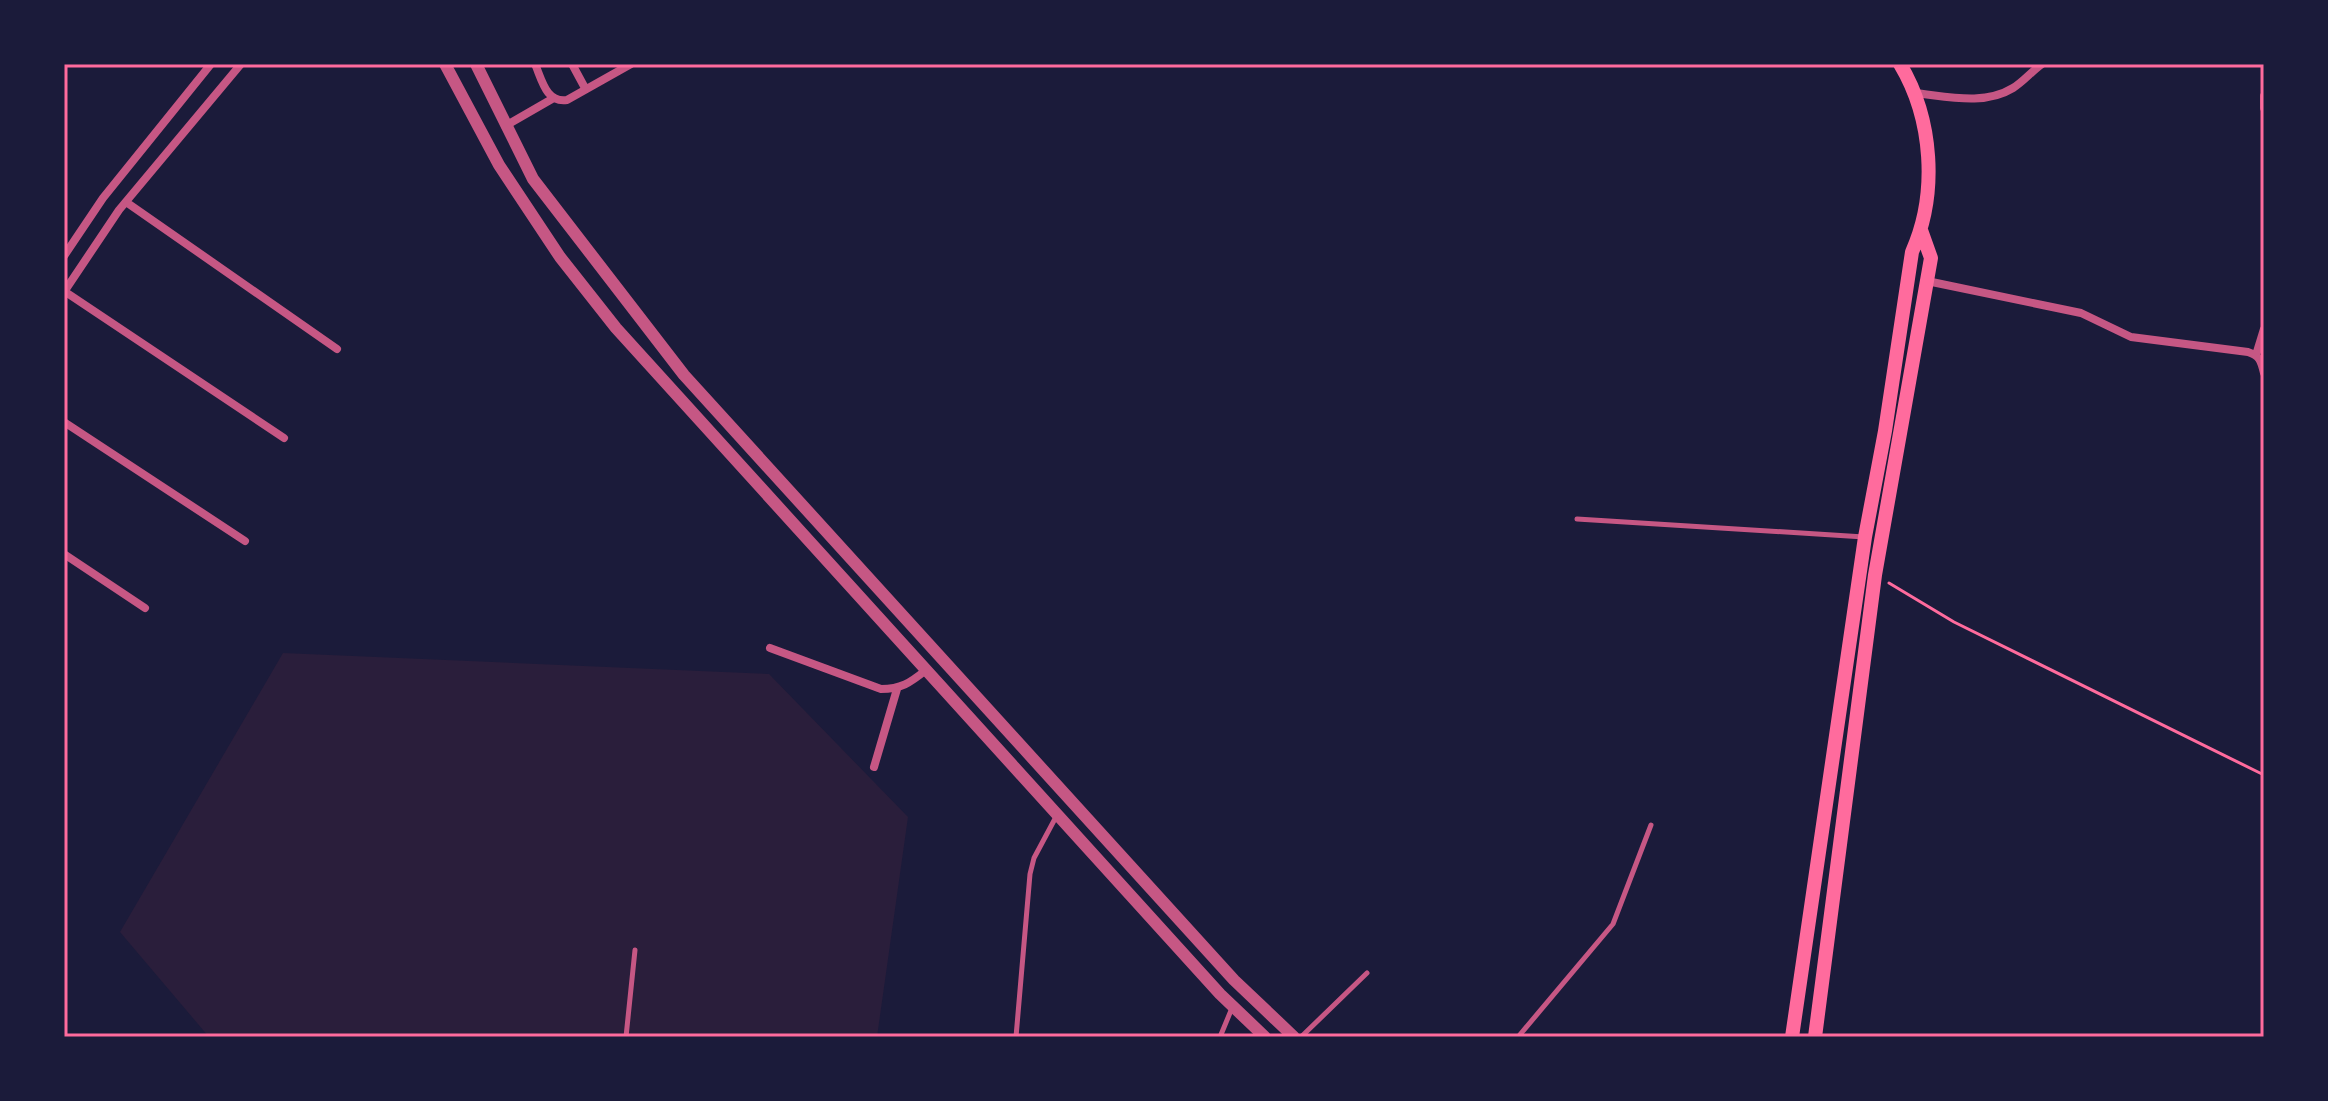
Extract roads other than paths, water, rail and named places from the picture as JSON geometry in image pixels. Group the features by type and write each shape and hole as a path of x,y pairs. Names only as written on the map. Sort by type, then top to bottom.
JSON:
{"main road":[{"path":"1792,1037 1865,537 1885,431 1912,252 1921,230 1928,179 1928,148 1921,107 1900,64"},
{"path":"1815,1037 1875,575 1931,258 1921,230"}],"street":[{"path":"64,256 103,198 211,64"},
{"path":"241,64 126,202 64,291 284,438"},
{"path":"445,64 499,165 560,257 616,328 1057,815 1265,1037"},
{"path":"476,64 533,179 684,375 1234,980 1294,1037"},
{"path":"535,64 552,99"},
{"path":"572,64 585,88"},
{"path":"505,126 552,99 567,100 631,64"},
{"path":"1914,93 1975,98 1996,96 2015,87 2042,64"},
{"path":"2264,96 2264,108"},
{"path":"126,202 337,349"},
{"path":"1927,281 2081,313 2131,337 2256,355 2262,361 2264,373"},
{"path":"2256,355 2264,329"},
{"path":"64,422 245,541"},
{"path":"64,554 145,608"},
{"path":"770,648 868,685 897,689 926,670"},
{"path":"874,767 897,689"}],"lane":[{"path":"1577,519 1865,537"},
{"path":"1016,1037 1030,874 1034,858 1057,815"},
{"path":"1518,1037 1613,924 1651,825"},
{"path":"626,1037 635,950"},
{"path":"1301,1037 1367,973"},
{"path":"1220,1037 1233,1006"}]}
